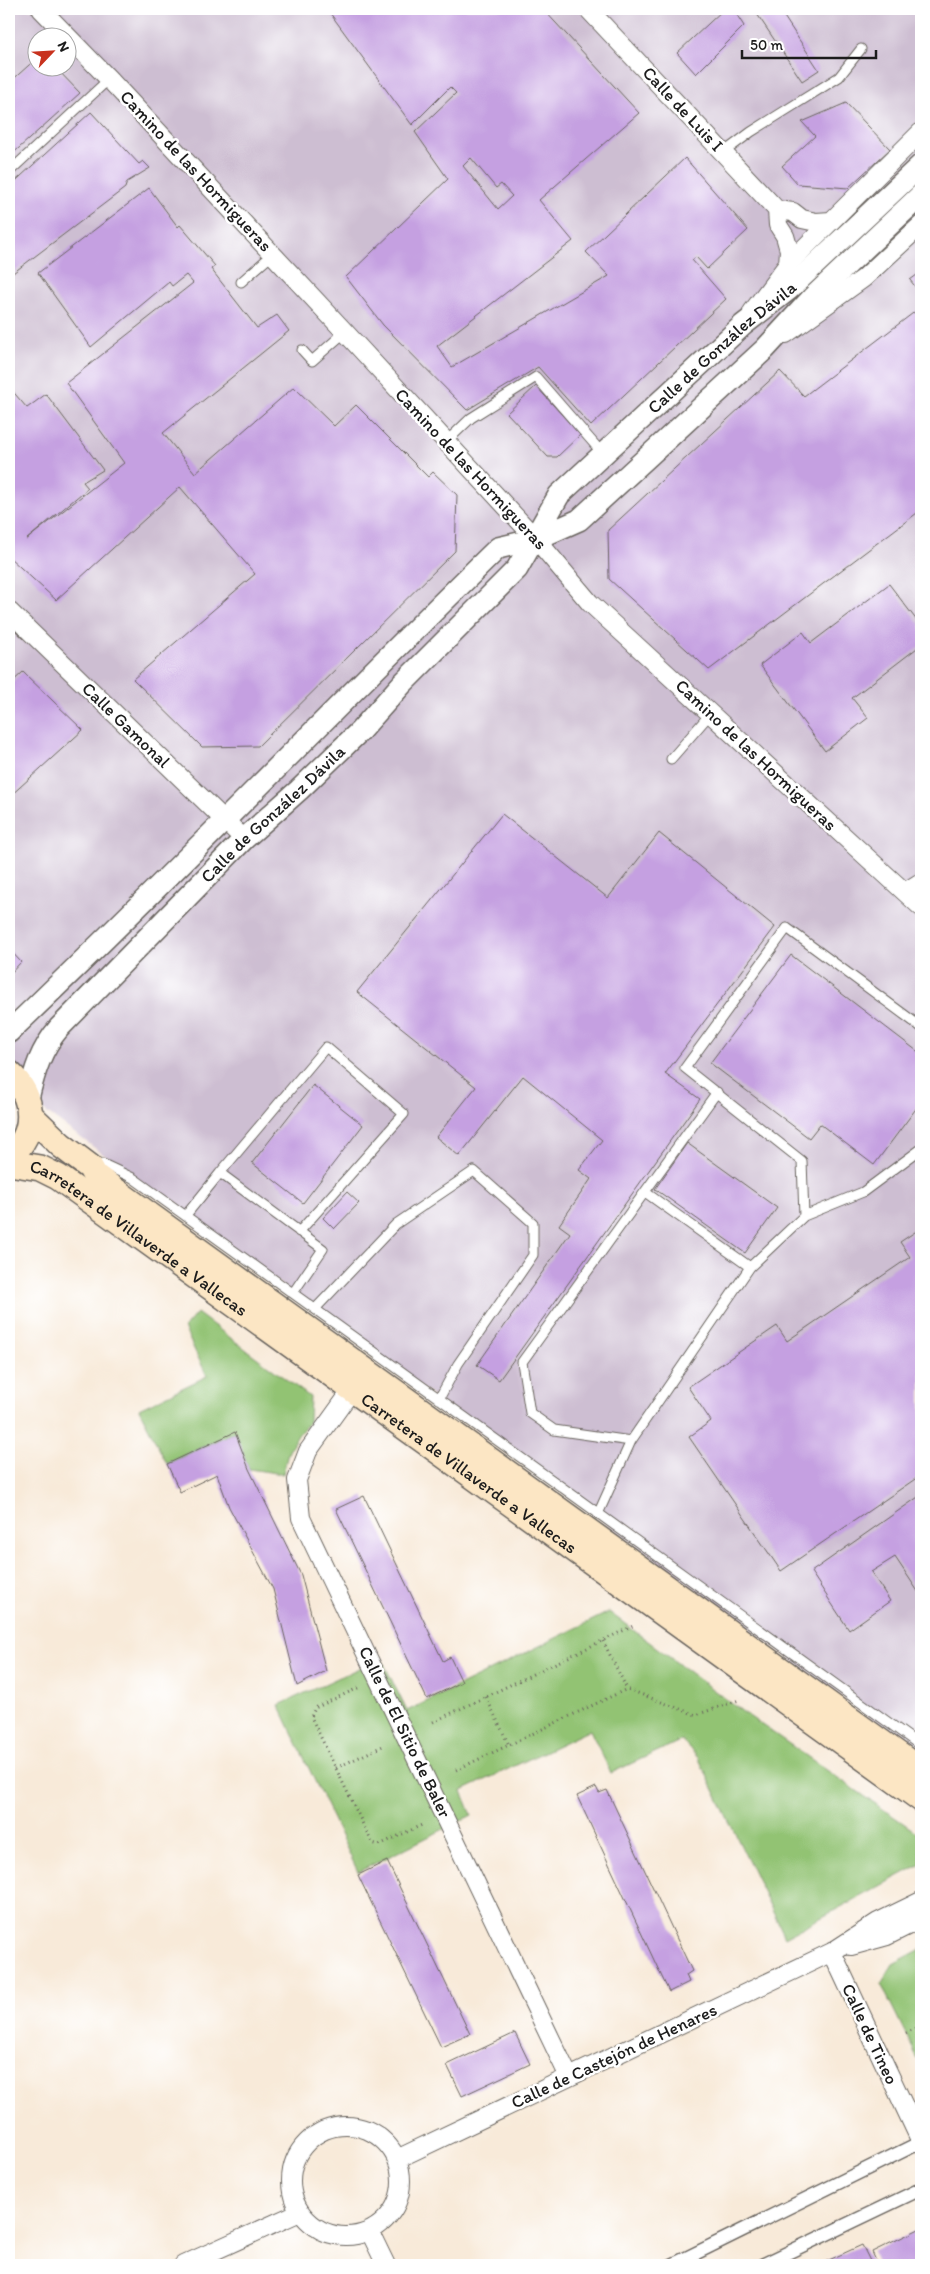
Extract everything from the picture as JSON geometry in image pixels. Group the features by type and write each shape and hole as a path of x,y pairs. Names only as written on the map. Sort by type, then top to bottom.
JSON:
{"main road":[{"name":"Carretera de Villaverde a Vallecas","path":"9,1073 21,1085 29,1108 61,1145 90,1167 95,1176 921,1771"},
{"path":"9,1156 21,1144 28,1131 29,1108"},
{"name":"Carretera de Villaverde a Vallecas","path":"9,1163 40,1168 58,1177 921,1799"}],"street":[{"name":"Camino de las Hormigueras","path":"41,9 273,254 536,539 590,603 921,908"},
{"name":"Calle de Luis I","path":"588,9 777,210 793,212 802,219 816,222 831,221"},
{"name":"Calle de González Dávila","path":"788,264 921,132"},
{"name":"Calle de González Dávila","path":"29,1108 33,1075 41,1054 53,1035 244,838 300,790 360,731 402,684 517,569 536,539 559,495 743,325 788,290 921,165"},
{"name":"Calle de González Dávila","path":"9,1032 195,852 498,548 536,539 579,520 764,348 812,298 921,195"},
{"name":"Calle de Luis I","path":"777,210 778,225 785,236 789,250 788,264"},
{"name":"Calle de González Dávila","path":"764,348 864,278 921,225"},
{"path":"743,325 788,264"},
{"name":"Calle Gamonal","path":"9,611 244,838"},
{"path":"905,892 921,882"},
{"name":"Calle de El Sitio de Baler","path":"352,1390 308,1451 298,1480 301,1518 569,2077"},
{"name":"Calle de Castejón de Henares","path":"397,2159 832,1952 878,1922 921,1901"},
{"name":"Calle de Castejón de Henares","path":"832,1952 887,1936 921,1919"},
{"name":"Calle de Tineo","path":"832,1952 921,2142"},
{"path":"336,2126 355,2126 373,2132 387,2144 397,2159 402,2176 395,2209 384,2222 370,2232 355,2236 339,2236 324,2232 310,2224 300,2212 292,2195 290,2177 294,2159 304,2143 319,2132 336,2126"},
{"path":"672,2265 921,2142"},
{"path":"762,2265 921,2189"},
{"path":"183,2265 300,2212"},
{"path":"370,2232 386,2265"}],"lane":[{"path":"723,153 750,132 839,77 861,49"},
{"path":"9,172 109,79"},
{"path":"241,282 273,254"},
{"path":"302,350 312,361 345,332"},
{"path":"446,442 471,418 536,377 603,454"},
{"path":"671,759 711,713"},
{"path":"804,1216 802,1161 718,1092 685,1068 787,928 921,1027"},
{"path":"186,1215 326,1047 404,1114 300,1232"},
{"path":"631,1441 554,1430 530,1413 522,1362 718,1092"},
{"path":"598,1514 631,1441 750,1267 804,1216 863,1192 921,1149"},
{"path":"90,1167 103,1164 124,1173 186,1215 921,1746"},
{"path":"315,1309 396,1224 474,1171 533,1223 533,1255 458,1364 439,1398"},
{"path":"220,1173 323,1249 293,1293"},
{"path":"645,1192 750,1267"}],"path":[{"path":"433,1722 635,1625"},
{"path":"603,1641 627,1689 696,1714 739,1700"},
{"path":"358,1688 315,1708 312,1717 372,1843 379,1845 424,1824"},
{"path":"456,1770 627,1689"},
{"path":"486,1697 509,1745"},
{"path":"336,1768 385,1745"},
{"path":"906,2033 921,2026"}],"shaded area":[{"path":"9,9 921,9 921,1755 9,1085"}],"green space":[{"path":"197,1313 310,1397 309,1422 298,1435 288,1453 283,1474 249,1469 234,1432 167,1464 139,1409 207,1376 184,1328"},
{"path":"609,1612 743,1712 919,1834 921,1864 785,1937 699,1759 682,1740 611,1773 590,1730 462,1791 472,1815 358,1872 279,1705 381,1658 407,1711"},
{"path":"921,1949 921,2065 881,1984 893,1964"}],"building":[{"path":"327,9 543,9 639,113 539,200 573,241 437,346 452,367 609,276 586,252 685,158 748,230 707,269 696,257 692,260 726,299 591,426 538,367 467,410 383,325 346,277 448,179 415,132 456,93 450,87 412,125","holes":["471,158 496,188 501,184 512,196 498,209 463,166"]},
{"path":"724,9 733,9 744,26 696,74 677,53"},
{"path":"765,9 779,9 819,70 802,81 757,14"},
{"path":"28,66 28,78 66,78 80,93 9,157 9,83"},
{"path":"846,103 890,149 848,188 798,184 782,166 815,136 802,122"},
{"path":"91,112 139,164 143,161 150,168 127,182 125,188 9,276 9,187"},
{"path":"149,188 178,227 180,225 215,266 211,269 257,328 277,315 289,331 163,433 195,473 294,387 334,426 356,405 428,477 433,472 457,495 455,551 258,746 202,747 133,679 255,574 180,487 56,600 9,557 9,387 27,408 46,394 103,470 83,482 88,488 26,540 124,463 66,383 193,283 186,275 172,286 169,282 91,347 38,273"},
{"path":"921,272 921,294 910,280"},
{"path":"921,307 921,510 709,670 609,579 608,530 780,371 804,396"},
{"path":"536,386 580,435 557,457 548,457 507,413"},
{"path":"889,584 921,626 921,645 852,698 868,718 825,751 760,665 803,632 811,643"},
{"path":"23,672 83,730 9,797 9,685"},
{"path":"502,814 608,898 659,833 775,927 665,1074 700,1099 499,1380 477,1365 570,1233 559,1225 591,1179 579,1170 602,1140 523,1076 459,1156 436,1137 476,1087 357,992"},
{"path":"9,949 21,962 9,975"},
{"path":"791,955 921,1054 921,1102 874,1165 820,1124 809,1138 710,1063"},
{"path":"313,1085 363,1125 303,1203 252,1163"},
{"path":"687,1143 777,1208 745,1253 655,1189"},
{"path":"347,1192 359,1203 334,1229 323,1218"},
{"path":"921,1228 921,1475 781,1571 689,1437 711,1421 688,1387 777,1326 787,1341 910,1257 900,1242"},
{"path":"235,1432 249,1469 301,1575 326,1671 297,1686 273,1589 229,1507 217,1474 180,1492 167,1464"},
{"path":"921,1495 921,1596 895,1557 871,1572 890,1601 849,1630 811,1572"},
{"path":"364,1496 443,1661 450,1657 462,1682 427,1699 336,1509"},
{"path":"596,1787 599,1793 607,1790 692,1971 686,1975 689,1982 669,1992 577,1796"},
{"path":"387,1861 470,2034 441,2047 358,1875"},
{"path":"515,2033 530,2064 462,2096 447,2065"},
{"path":"921,2228 921,2265 878,2265 872,2252"},
{"path":"862,2245 872,2265 818,2265"}]}
